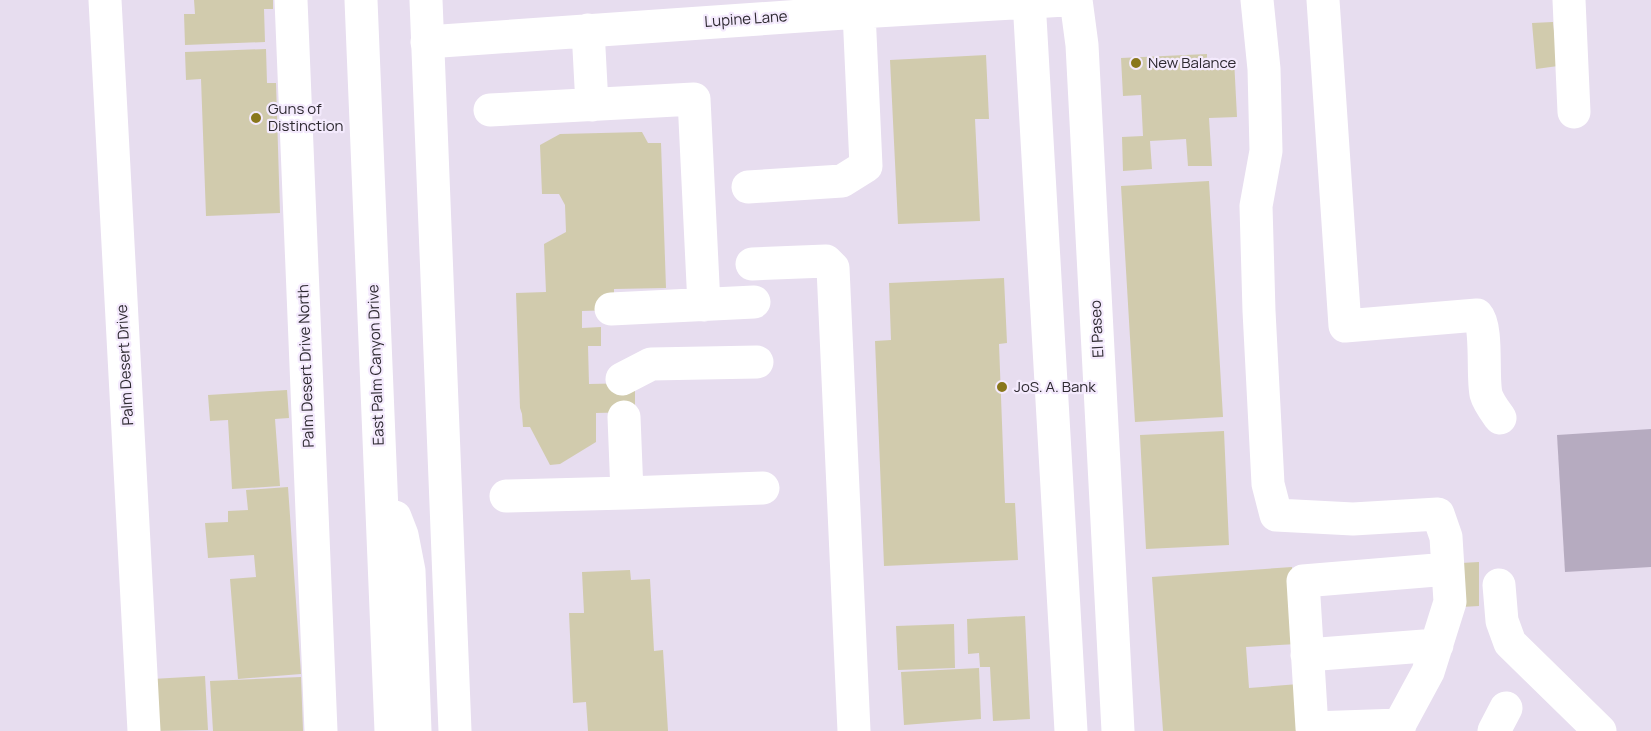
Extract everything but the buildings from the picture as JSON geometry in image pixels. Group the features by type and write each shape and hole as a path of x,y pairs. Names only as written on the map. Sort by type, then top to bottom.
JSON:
{"street":[{"name":"Palm Desert Drive","path":"105,0 144,731"},
{"name":"Palm Desert Drive North","path":"291,0 321,731"},
{"name":"East Palm Canyon Drive","path":"361,0 391,731"},
{"path":"426,0 455,731"},
{"name":"Lupine Lane","path":"427,42 606,20 859,12 1065,0"},
{"name":"El Paseo","path":"1076,0 1082,45 1118,731"},
{"path":"1257,0 1264,69 1266,151 1256,206 1259,311 1268,484 1276,515 1353,519 1438,514 1446,537 1448,569 1449,602 1428,672 1398,728 1311,728 1303,581 1448,569"},
{"path":"1323,0 1345,326 1477,315 1481,320 1483,332 1486,395 1500,418"},
{"path":"1569,0 1574,112"},
{"path":"1029,1 1071,731"},
{"path":"748,187 842,181 866,166 859,12"},
{"path":"592,105 606,20"},
{"path":"490,110 694,99 704,305"},
{"path":"752,264 826,261 833,268 854,731"},
{"path":"611,309 754,302"},
{"path":"622,379 651,364 757,362"},
{"path":"624,417 627,493"},
{"path":"381,479 402,535 409,571 415,731"},
{"path":"506,496 763,488"},
{"path":"1499,585 1502,621 1510,643 1600,731"},
{"path":"1307,655 1437,645"}],"shaded area":[{"path":"1651,429 1651,567 1565,572 1557,435"}],"place":[{"name":"New Balance","path":"1136,63"},
{"name":"Guns of Distinction","path":"256,118"},
{"name":"JoS. A. Bank","path":"1002,387"}]}
